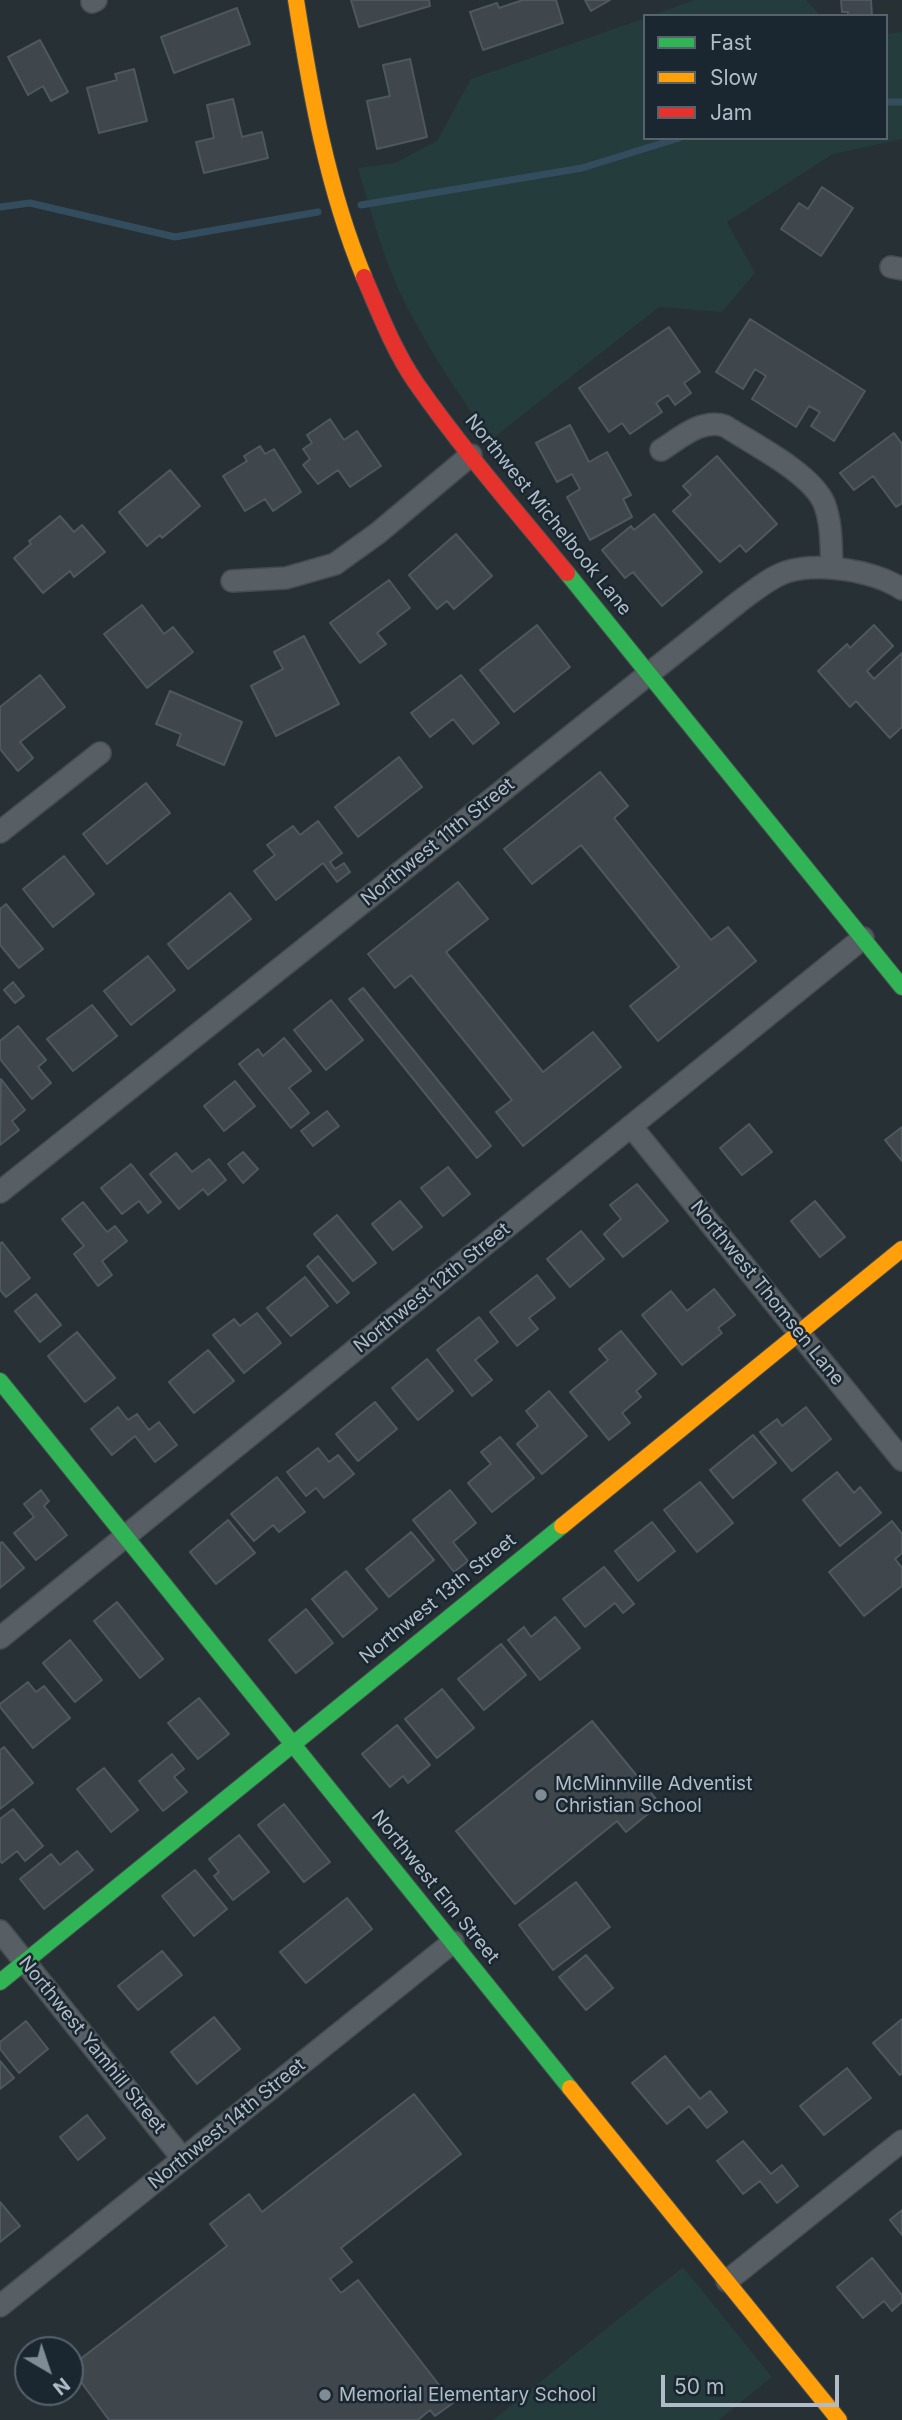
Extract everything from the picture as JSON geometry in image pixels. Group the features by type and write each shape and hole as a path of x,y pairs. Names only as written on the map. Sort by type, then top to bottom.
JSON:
{"street":[{"name":"Northwest Michelbook Lane","path":"296,0 314,112 326,164 356,257 383,322 415,381 471,455 902,986"},
{"path":"661,450 702,425 714,422 725,426 801,475 816,489 824,502 829,521 832,568"},
{"path":"232,581 286,578 335,564 378,533 471,455"},
{"name":"Northwest 11th Street","path":"0,1192 768,581 800,569 832,568 878,578 902,589"},
{"path":"0,832 100,753"},
{"name":"Northwest 12th Street","path":"0,1637 863,938"},
{"name":"Northwest Thomsen Lane","path":"631,1126 902,1460"},
{"name":"Northwest 13th Street","path":"0,1982 902,1249"},
{"name":"Northwest Elm Street","path":"0,1381 124,1538 839,2420"},
{"name":"Northwest Yamhill Street","path":"0,1931 183,2159"},
{"name":"Northwest 14th Street","path":"0,2306 453,1942"},
{"path":"727,2281 902,2141"}],"green space":[{"path":"694,0 806,0 819,14 656,14"},
{"path":"643,19 643,140 888,140 888,34 902,32 902,139 833,154 727,222 755,273 722,312 659,307 491,440 437,360 400,292 380,240 358,168 395,163 437,141 471,79"},
{"path":"683,2267 772,2377 719,2420 493,2420"}],"building":[{"path":"351,0 429,0 430,6 359,27"},
{"path":"523,0 556,0 563,23 483,50 470,12 497,3 499,8"},
{"path":"585,0 610,0 591,11"},
{"path":"841,0 871,0 872,14 842,12"},
{"path":"237,8 250,44 174,73 161,37"},
{"path":"40,40 68,92 51,101 43,86 28,95 8,57"},
{"path":"410,59 427,137 377,149 367,101 390,96 383,65"},
{"path":"134,69 147,121 99,133 87,88 117,80 115,74"},
{"path":"233,99 242,137 262,132 268,158 204,173 196,142 214,138 207,105"},
{"path":"822,187 853,208 821,256 781,229 799,203 808,209"},
{"path":"750,319 865,391 834,441 811,426 820,412 809,406 796,427 752,399 766,376 755,369 743,389 716,372"},
{"path":"669,327 700,372 684,383 691,393 675,405 668,395 656,403 662,412 630,434 622,423 609,432 579,388"},
{"path":"330,419 344,440 357,431 381,466 350,487 338,470 318,484 303,465 310,459 303,449 312,443 307,435"},
{"path":"570,425 589,462 607,452 631,495 623,499 632,517 590,540 567,497 580,489 572,474 557,482 536,443"},
{"path":"894,433 902,444 902,503 896,507 873,476 854,490 840,473"},
{"path":"260,446 265,454 274,449 301,492 273,511 265,499 245,511 223,476 247,461 244,456"},
{"path":"717,456 777,524 746,552 740,545 720,562 673,511 691,495 683,486"},
{"path":"170,470 200,506 162,538 160,535 147,546 119,512"},
{"path":"654,514 702,572 662,606 633,572 625,578 602,550 631,526 634,530"},
{"path":"60,516 74,532 82,525 105,552 74,577 70,571 43,593 14,558 31,544 29,541"},
{"path":"456,534 492,576 454,609 447,601 437,609 409,575"},
{"path":"389,580 410,608 377,633 386,644 360,663 330,623"},
{"path":"142,605 164,634 173,627 193,652 147,688 104,634"},
{"path":"537,625 570,667 514,712 480,670"},
{"path":"874,625 893,646 867,671 874,679 902,653 902,727 890,738 856,701 850,707 818,671 847,644 850,648"},
{"path":"304,636 339,704 276,736 251,686 283,669 274,652"},
{"path":"40,675 65,707 20,742 33,758 18,771 0,749 0,707"},
{"path":"461,675 499,723 473,744 453,719 430,737 411,713"},
{"path":"170,691 242,722 224,765 177,745 181,734 156,724"},
{"path":"399,757 422,787 358,837 335,807"},
{"path":"600,772 628,806 614,818 711,940 728,927 756,961 658,1041 630,1006 679,967 581,845 532,884 504,849"},
{"path":"146,783 170,813 107,864 83,834"},
{"path":"318,821 342,853 330,862 335,869 344,863 350,872 337,882 323,863 276,900 254,871 275,855 267,845 293,826 300,835"},
{"path":"64,856 94,894 53,927 23,889"},
{"path":"458,882 488,919 446,952 543,1072 593,1032 621,1067 523,1146 496,1112 512,1100 411,975 395,988 368,954"},
{"path":"230,893 251,919 188,969 168,944"},
{"path":"6,904 43,949 19,968 0,945 0,909"},
{"path":"148,956 175,990 131,1025 104,991"},
{"path":"13,982 24,996 15,1003 4,990"},
{"path":"363,988 491,1146 477,1158 349,999"},
{"path":"331,1000 363,1040 326,1070 294,1030"},
{"path":"92,1005 117,1036 73,1071 47,1039"},
{"path":"18,1026 46,1060 38,1067 51,1083 32,1099 0,1059 0,1041"},
{"path":"284,1038 311,1071 289,1088 309,1113 291,1128 239,1064 258,1049 263,1056"},
{"path":"1,1079 25,1110 12,1121 19,1130 0,1145"},
{"path":"235,1081 255,1106 224,1131 204,1106"},
{"path":"327,1111 339,1126 313,1146 301,1131"},
{"path":"749,1124 772,1152 742,1175 720,1148"},
{"path":"902,1127 902,1161 885,1140"},
{"path":"243,1152 258,1169 243,1183 228,1164"},
{"path":"176,1153 192,1172 209,1159 226,1180 208,1195 203,1189 179,1209 150,1174"},
{"path":"131,1164 161,1202 148,1213 139,1201 122,1214 101,1188"},
{"path":"448,1167 470,1194 443,1216 421,1188"},
{"path":"637,1184 668,1221 623,1257 604,1234 621,1219 610,1205"},
{"path":"400,1201 422,1227 393,1250 372,1224"},
{"path":"815,1201 845,1237 820,1257 791,1221"},
{"path":"83,1202 107,1232 115,1226 127,1241 102,1261 112,1275 98,1286 74,1254 84,1246 62,1219"},
{"path":"337,1215 376,1263 353,1281 314,1234"},
{"path":"581,1231 604,1259 570,1287 547,1259"},
{"path":"2,1242 30,1278 6,1297 0,1290"},
{"path":"318,1256 349,1293 337,1303 307,1266"},
{"path":"537,1275 555,1298 529,1318 538,1329 517,1346 490,1312"},
{"path":"305,1277 328,1306 291,1336 267,1308"},
{"path":"714,1289 735,1315 718,1328 722,1333 682,1365 642,1315 671,1291 687,1311"},
{"path":"36,1294 61,1325 40,1342 15,1311"},
{"path":"257,1313 281,1343 244,1373 213,1335 234,1319 240,1326"},
{"path":"479,1317 498,1342 475,1360 492,1380 472,1396 437,1350"},
{"path":"621,1331 656,1374 636,1391 641,1397 622,1413 630,1423 609,1440 570,1392 608,1360 599,1349"},
{"path":"77,1332 115,1378 85,1402 48,1356"},
{"path":"208,1350 234,1381 194,1413 169,1382"},
{"path":"427,1359 453,1391 418,1420 392,1388"},
{"path":"549,1391 587,1436 542,1474 517,1444 538,1426 526,1411"},
{"path":"375,1402 397,1429 358,1461 336,1434"},
{"path":"118,1407 128,1420 137,1414 149,1430 159,1422 177,1445 155,1462 135,1436 112,1455 91,1429"},
{"path":"806,1407 831,1439 792,1471 760,1432 777,1419 782,1426"},
{"path":"753,1435 776,1463 733,1498 710,1470"},
{"path":"500,1437 534,1478 492,1512 468,1483 491,1464 481,1452"},
{"path":"318,1448 329,1462 338,1455 354,1474 324,1498 316,1488 306,1496 287,1472"},
{"path":"837,1472 854,1493 860,1487 881,1513 840,1546 803,1500"},
{"path":"277,1477 305,1512 279,1532 273,1525 254,1541 231,1514"},
{"path":"700,1482 733,1523 697,1552 664,1510"},
{"path":"41,1490 49,1501 44,1506 67,1535 36,1560 14,1533 34,1517 24,1504"},
{"path":"450,1490 476,1523 453,1542 468,1561 454,1572 413,1520"},
{"path":"228,1520 255,1553 216,1584 190,1552"},
{"path":"892,1521 902,1534 902,1553 895,1559 902,1568 902,1586 864,1616 829,1572"},
{"path":"652,1522 675,1551 638,1581 615,1551"},
{"path":"411,1532 434,1560 389,1597 366,1569"},
{"path":"2,1542 24,1568 0,1588 0,1543"},
{"path":"604,1567 634,1604 623,1613 615,1603 585,1627 563,1599"},
{"path":"346,1571 377,1609 343,1637 312,1599"},
{"path":"117,1602 163,1659 140,1678 94,1621"},
{"path":"306,1609 333,1643 296,1673 269,1640"},
{"path":"555,1617 580,1648 540,1680 508,1640 524,1627 531,1637"},
{"path":"70,1640 102,1680 75,1702 43,1663"},
{"path":"501,1644 526,1675 484,1710 458,1679"},
{"path":"28,1682 36,1692 44,1686 70,1718 33,1748 0,1707 0,1704"},
{"path":"442,1689 474,1728 437,1758 405,1719"},
{"path":"199,1698 229,1734 198,1759 168,1723"},
{"path":"592,1721 660,1804 626,1832 617,1821 515,1904 456,1831"},
{"path":"397,1725 430,1765 408,1783 403,1776 390,1787 362,1754"},
{"path":"4,1747 33,1783 0,1809 0,1750"},
{"path":"172,1754 184,1769 174,1777 187,1792 163,1811 139,1781"},
{"path":"104,1768 138,1810 111,1832 77,1789"},
{"path":"284,1804 330,1862 304,1882 258,1825"},
{"path":"13,1809 43,1846 25,1861 17,1851 2,1863 0,1819"},
{"path":"239,1835 269,1872 233,1900 214,1876 219,1872 209,1859"},
{"path":"77,1851 93,1870 44,1909 20,1879 51,1854 60,1865"},
{"path":"195,1870 227,1909 194,1936 162,1896"},
{"path":"576,1882 610,1927 553,1970 519,1925"},
{"path":"347,1898 372,1929 306,1983 280,1952"},
{"path":"162,1951 182,1975 138,2010 118,1986"},
{"path":"586,1955 613,1988 586,2010 559,1977"},
{"path":"214,2017 240,2049 197,2084 171,2052"},
{"path":"902,2019 902,2073 900,2075 873,2043"},
{"path":"26,2021 48,2049 19,2073 0,2049 0,2042"},
{"path":"665,2056 700,2099 710,2091 727,2112 707,2128 689,2106 667,2124 632,2083"},
{"path":"0,2061 14,2078 0,2089"},
{"path":"847,2068 871,2098 824,2135 800,2106"},
{"path":"414,2094 461,2154 341,2248 352,2262 330,2279 341,2293 358,2280 453,2403 435,2416 430,2410 418,2420 109,2420 84,2386 84,2356 227,2246 210,2224 249,2194 262,2212"},
{"path":"87,2115 105,2138 78,2160 60,2137"},
{"path":"743,2141 771,2174 782,2165 798,2186 777,2203 760,2181 743,2194 717,2161"},
{"path":"0,2202 20,2226 0,2242"},
{"path":"902,2210 902,2235 890,2220"},
{"path":"872,2258 902,2295 902,2302 892,2311 884,2301 863,2318 837,2287"}],"waterway":[{"path":"888,102 902,102"},
{"path":"361,205 582,168 673,140"},
{"path":"0,207 30,203 175,237 318,212"}],"traffic: fast":[{"path":"567,573 902,987"},
{"path":"0,1381 570,2088"},
{"path":"0,1982 562,1526"}],"traffic: slow":[{"path":"296,0 314,106 330,175 364,277"},
{"path":"562,1526 902,1249"},
{"path":"570,2088 839,2420"}],"traffic: jam":[{"path":"364,277 394,345 416,383 471,456 567,573"}],"place":[{"name":"McMinnville Adventist Christian School","path":"541,1795"},
{"name":"Memorial Elementary School","path":"325,2395"}]}
